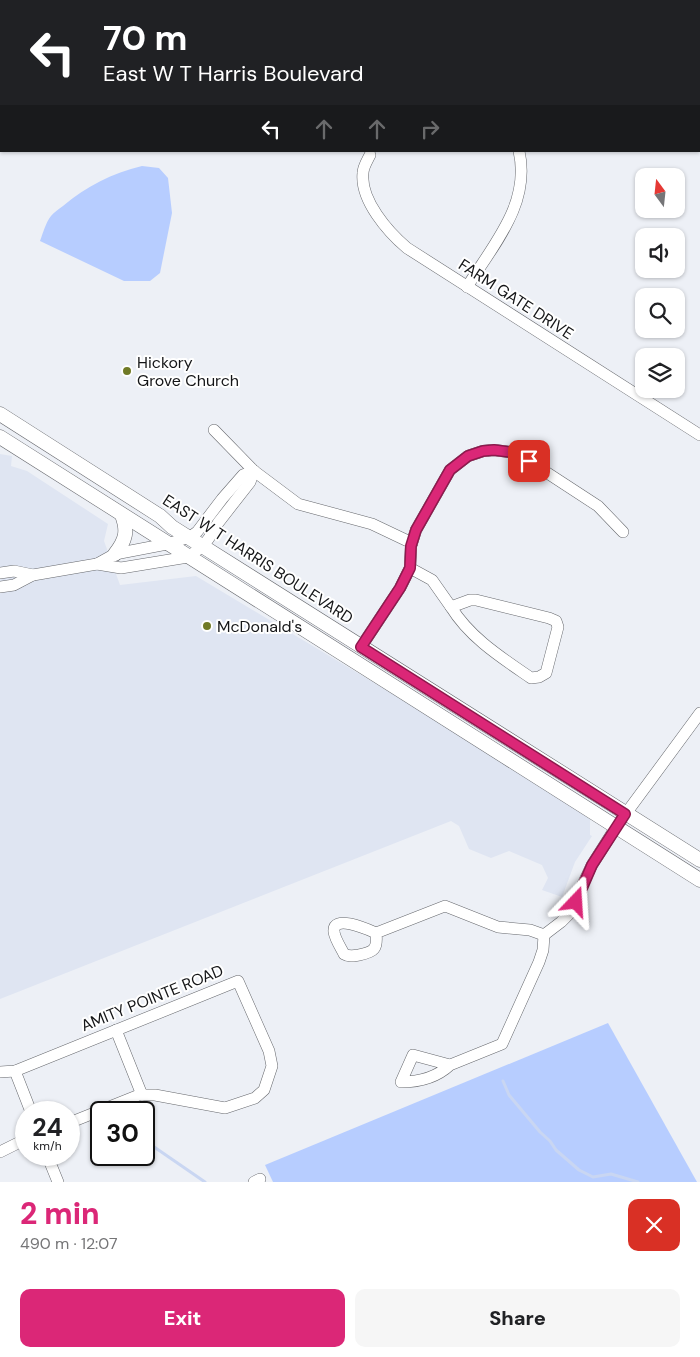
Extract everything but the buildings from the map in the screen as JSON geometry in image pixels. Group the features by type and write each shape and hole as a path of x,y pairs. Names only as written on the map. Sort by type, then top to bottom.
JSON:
{"main road":[{"name":"EAST W T HARRIS BOULEVARD","path":"0,414 160,516 172,527 700,860"},
{"path":"0,437 700,880"},
{"path":"116,554 126,535 122,515"}],"street":[{"path":"467,287 516,207 522,176 519,152"},
{"name":"FARM GATE DRIVE","path":"370,155 364,168 363,179 371,204 378,218 394,238 467,287 700,435"},
{"path":"214,430 254,471 298,504 372,524 412,543"},
{"path":"361,647 400,588 410,568 412,543 416,530 450,470 468,456 483,451 510,452 544,471 598,506 623,532"},
{"path":"0,587 14,584 33,575 97,564 116,554 167,544 190,537 198,531 243,475 254,471"},
{"path":"97,564 122,568 188,557 203,546 218,523 250,482 254,471"},
{"path":"410,568 432,580 463,624 496,653 531,678 539,677 546,673 558,627 556,621 476,600 452,607"},
{"path":"0,573 14,570 33,575"},
{"path":"450,1065 502,1044 540,962 544,935 569,914 592,865 625,814 700,713"},
{"path":"376,933 445,906 498,928 530,930 544,935"},
{"name":"AMITY POINTE ROAD","path":"0,1072 15,1071 238,981 270,1051 272,1066 264,1090 255,1098 226,1108 155,1095 142,1095 121,1101 80,1118"},
{"path":"116,1030 142,1095"},
{"path":"15,1071 27,1101"},
{"path":"0,1152 15,1144"},
{"path":"51,1166 58,1182"}],"shaded area":[{"path":"142,166 159,168 168,178 172,213 160,273 150,281 124,281 40,241 51,216 72,199 110,176"},
{"path":"0,454 12,456 11,466 27,471 108,524 104,541 120,585 196,576 496,756 590,816 590,835 592,836 575,862 562,897 542,890 548,878 542,865 509,851 491,858 469,849 459,826 451,821 0,999"},
{"path":"608,1023 697,1182 273,1182 265,1165"}],"waterway":[{"path":"503,1081 509,1095 540,1132 556,1150 579,1170 593,1177 611,1174 638,1182"},
{"path":"155,1148 205,1182"}],"place":[{"name":"Hickory Grove Church","path":"127,371"},
{"name":"McDonald's","path":"207,626"}],"route":[{"path":"529,461 510,452 483,451 468,456 450,470 416,530 410,552 410,568 400,588 361,647 625,814 592,865 576,902"}]}
